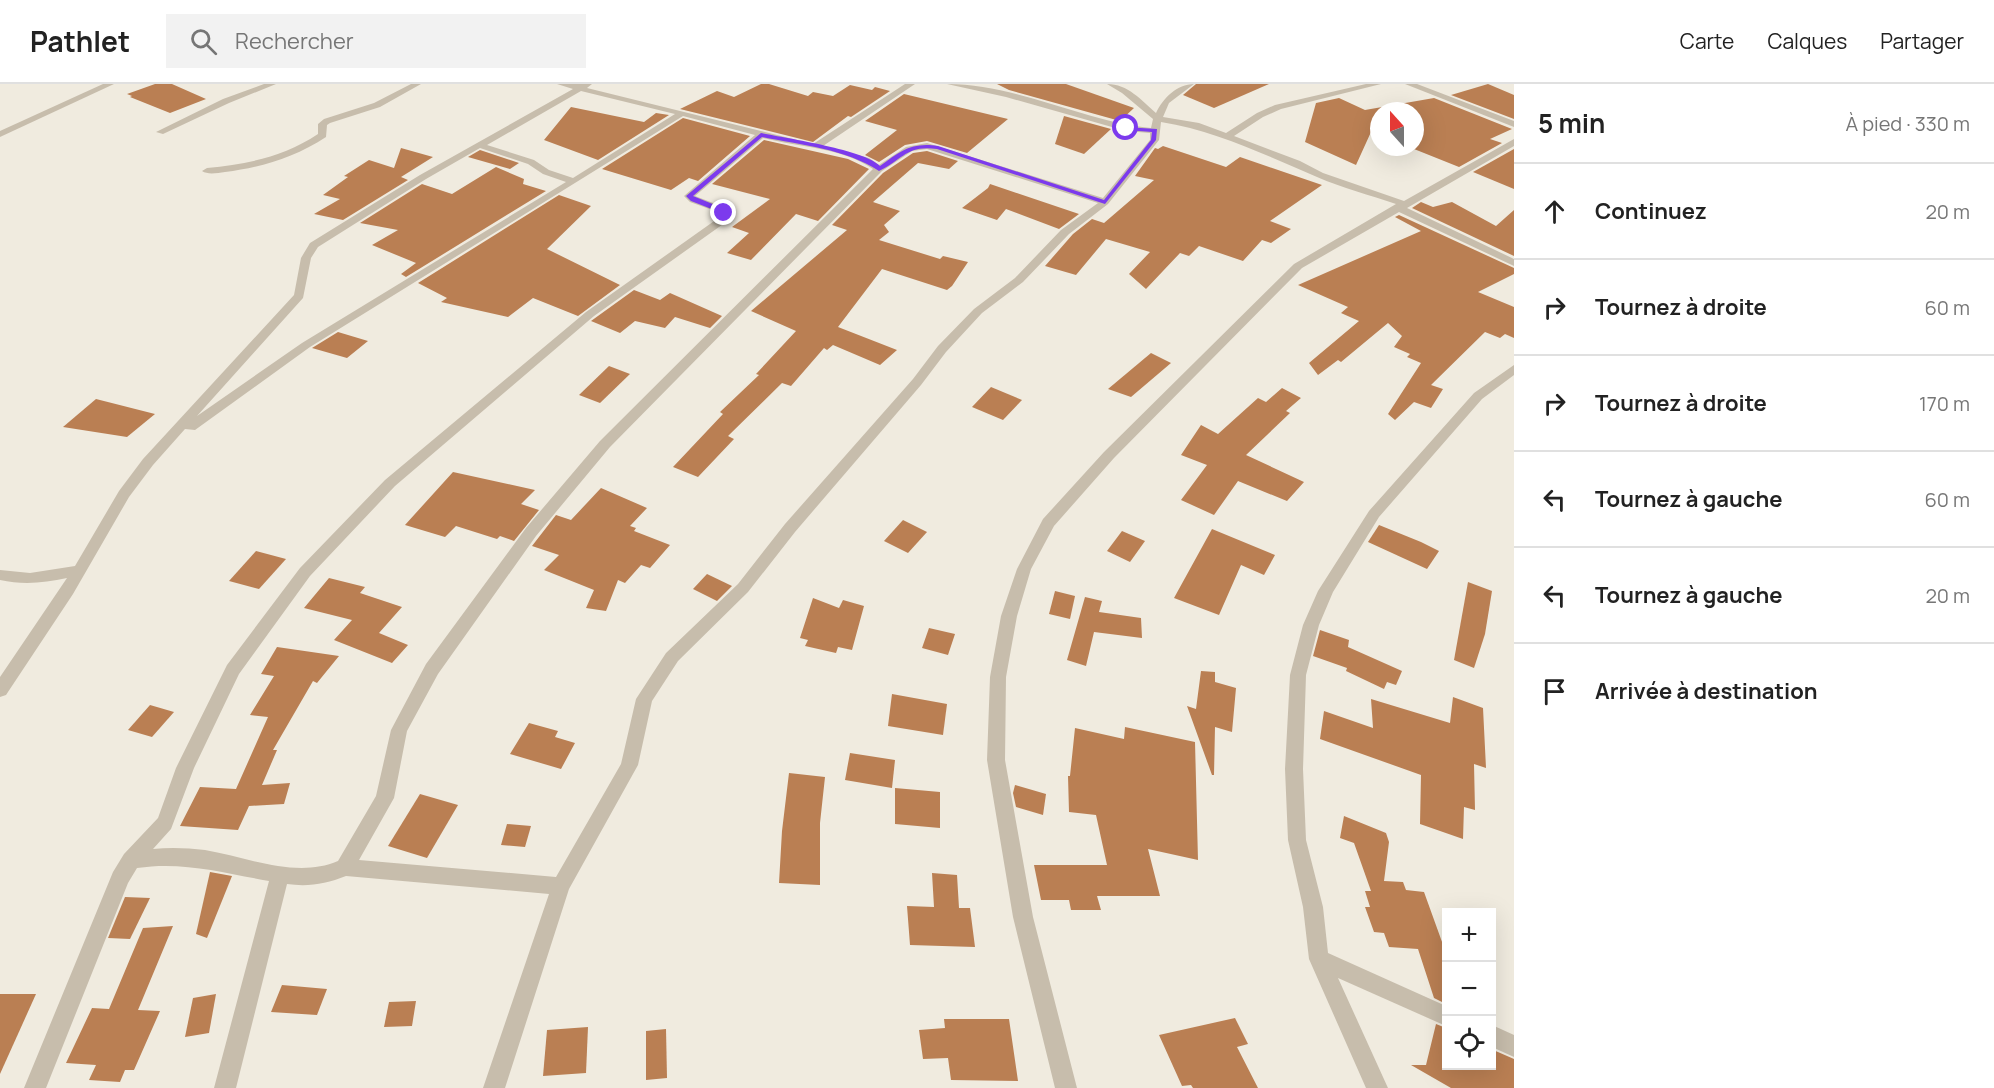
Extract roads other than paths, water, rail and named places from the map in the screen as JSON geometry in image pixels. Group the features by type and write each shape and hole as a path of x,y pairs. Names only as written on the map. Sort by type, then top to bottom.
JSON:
{"street":[{"path":"0,134 110,84"},
{"path":"160,132 226,101 272,84"},
{"path":"207,171 261,165 284,158 323,135 322,124 327,121 369,108 417,84"},
{"path":"561,84 583,87 761,135 816,146 866,160 875,164 879,169"},
{"path":"816,146 911,84"},
{"path":"951,84 1017,98 1126,128 1196,125 1297,163 1320,175 1400,206 1514,263"},
{"path":"1111,84 1125,91 1156,125"},
{"path":"494,1088 561,886 630,765 644,699 672,657 742,588 790,528 970,319 1019,280 1065,232 1105,202 1154,140 1156,125 1165,102 1190,84"},
{"path":"1227,137 1260,115 1278,107 1377,84"},
{"path":"1408,84 1514,124"},
{"path":"0,690 37,638 124,494 148,462 291,308 299,296 306,258 314,245 479,145 583,87"},
{"path":"168,442 306,345 682,113"},
{"path":"35,1088 120,878 131,860 165,823 185,768 233,670 305,572 390,483 590,314 722,220 724,213 722,210 693,200 689,196 761,135"},
{"path":"1066,1088 1023,917 996,760 998,677 1009,616 1024,569 1048,523 1109,455 1298,266 1514,142"},
{"path":"479,145 531,162 546,172 574,181"},
{"path":"131,860 155,856 203,858 280,874 312,876 337,873 345,867 385,798 399,730 432,669 531,532 605,444 879,169 909,149 927,146 1105,202"},
{"path":"1377,1088 1320,959 1313,907 1297,840 1294,769 1298,675 1311,625 1326,591 1374,514 1478,396 1514,369"},
{"path":"0,574 17,578 55,577 79,570"},
{"path":"345,867 561,886"},
{"path":"225,1088 280,874"},
{"path":"1320,959 1442,1014"},
{"path":"1496,1038 1514,1046"}]}
